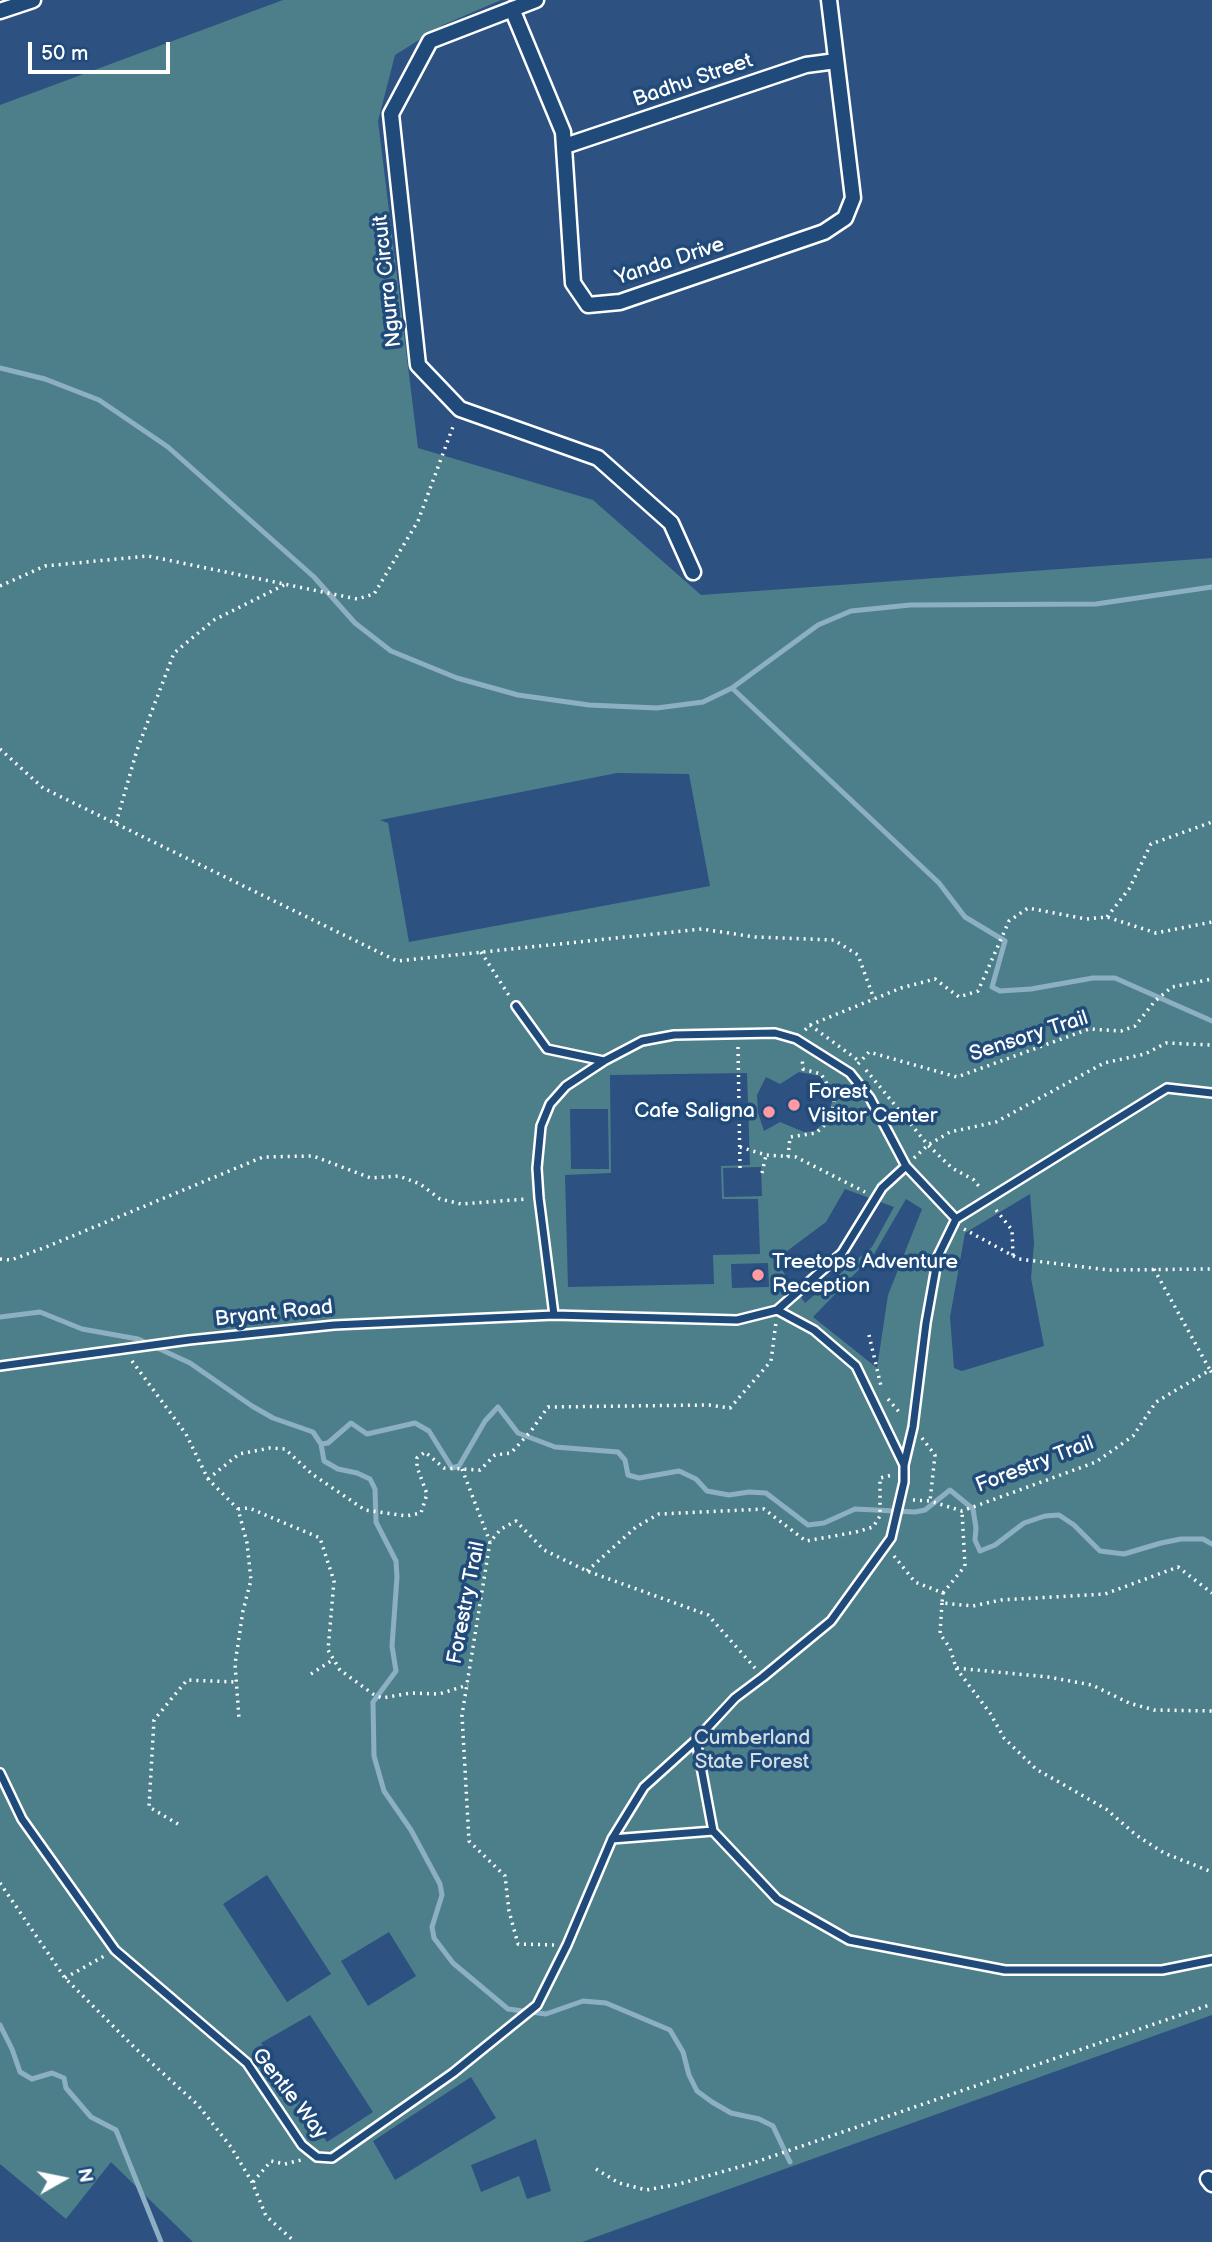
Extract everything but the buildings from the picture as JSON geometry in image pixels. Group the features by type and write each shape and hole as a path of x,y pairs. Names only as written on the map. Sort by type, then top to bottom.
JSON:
{"street":[{"path":"0,11 33,0"},
{"name":"Ngurra Circuit","path":"536,0 430,41 391,114 418,365 460,409 598,458 671,523 693,572"},
{"name":"Yanda Drive","path":"512,9 564,132 573,283 589,305 620,302 824,232 845,218 853,198 829,0"},
{"name":"Badhu Street","path":"565,146 806,65 836,61"}],"lane":[{"path":"516,1006 547,1049 604,1061"},
{"path":"554,1315 539,1198 537,1168 541,1126 550,1104 566,1086 604,1061 642,1041 674,1035 775,1033 798,1040 850,1073 870,1098 906,1166 956,1219"},
{"path":"904,1482 904,1465 913,1427 938,1256 956,1219 1167,1088 1212,1093"},
{"path":"904,1465 856,1366 814,1330 777,1310 842,1253 882,1188 906,1166"},
{"name":"Bryant Road","path":"0,1366 189,1340 334,1325 554,1315 737,1320 777,1310"},
{"name":"Gentle Way","path":"0,1773 22,1819 115,1950 247,2063 302,2145 317,2157 332,2158 453,2073 537,2005 567,1945 612,1839 644,1787 696,1740 734,1698 831,1621 891,1538 904,1482"},
{"path":"696,1740 713,1831 777,1899 849,1940 1006,1970 1162,1970 1212,1959"},
{"path":"612,1839 713,1831"}],"path":[{"path":"0,586 45,566 148,556 357,599 374,594 418,521 460,409"},
{"path":"116,823 137,750 174,653 214,620 286,584"},
{"path":"0,749 43,788 397,961 702,929 755,937 834,940 858,956 874,999"},
{"path":"1107,917 1129,889 1151,844 1212,822"},
{"path":"789,1157 790,1138 816,1133 830,1120 835,1097 821,1074 803,1069 798,1040 810,1025 901,988 935,979 959,997 978,991 1009,921 1028,908 1086,919 1107,917 1156,933 1212,922"},
{"path":"481,952 516,1006"},
{"name":"Sensory Trail","path":"860,1062 869,1052 957,1077 1089,1029 1121,1031 1135,1026 1155,1001 1172,987 1212,979"},
{"path":"810,1025 860,1062 928,1145 952,1168 974,1180 1012,1230 1013,1256"},
{"path":"737,1034 740,1168"},
{"path":"906,1166 928,1145 950,1132 996,1122 1104,1063 1145,1054 1166,1043 1212,1045"},
{"path":"850,1073 860,1062"},
{"path":"740,1147 766,1155 796,1157 877,1198"},
{"path":"761,1173 766,1155"},
{"path":"0,1259 11,1260 46,1247 263,1157 313,1156 371,1178 399,1176 420,1184 440,1199 461,1203 539,1198"},
{"path":"956,1219 967,1232 1019,1259 1108,1270 1212,1269"},
{"path":"1154,1269 1211,1371"},
{"path":"208,1479 239,1454 270,1448 285,1449 312,1474 365,1510 406,1516 421,1513 427,1494 417,1467 417,1458 425,1452 444,1468 480,1470 495,1455 510,1453 531,1431 548,1407 709,1405 730,1408 771,1361 777,1310"},
{"path":"869,1335 884,1394 935,1455 930,1501"},
{"path":"127,1348 186,1434 208,1479 238,1509 247,1543 251,1580 235,1664 239,1718"},
{"name":"Forestry Trail","path":"922,1501 962,1511 1096,1462 1133,1436 1156,1402 1211,1371"},
{"path":"462,1469 490,1542"},
{"path":"763,1677 708,1615 587,1571 625,1535 659,1514 764,1509 806,1541 873,1527 880,1516 880,1478 892,1475 904,1482"},
{"path":"238,1509 249,1508 320,1538 334,1581 328,1650 334,1659 311,1674"},
{"path":"962,1511 965,1566 943,1593 940,1634 950,1648 956,1668 990,1713 1004,1738 1036,1769 1106,1809 1136,1835 1164,1853 1212,1872"},
{"name":"Forestry Trail","path":"334,1659 340,1670 382,1698 411,1693 439,1694 468,1685 490,1542 501,1529 516,1521 544,1550 587,1571"},
{"path":"886,1545 915,1581 943,1593"},
{"path":"942,1603 973,1606 1002,1600 1105,1594 1178,1567 1212,1594"},
{"path":"956,1668 1048,1676 1092,1685 1129,1703 1154,1710 1212,1711"},
{"path":"178,1824 149,1807 154,1720 187,1680 235,1682"},
{"path":"468,1685 462,1715 469,1842 505,1876 509,1911 518,1944 567,1945"},
{"path":"0,1883 65,1978 134,2047 198,2105 231,2147 252,2182 266,2216 295,2242"},
{"path":"65,1978 115,1950"},
{"path":"596,2169 619,2183 646,2190 679,2184 753,2163 1212,2004"},
{"path":"252,2182 271,2161 285,2164 317,2157"}],"green space":[{"name":"Cumberland State Forest","path":"283,0 501,0 443,25 395,55 378,121 418,448 593,500 701,595 1212,558 1212,2015 582,2242 193,2242 111,2162 66,2219 0,2164 0,105","holes":["617,773 689,774 710,886 409,942 388,823 380,820","799,1072 820,1076 833,1097 828,1119 815,1131 804,1132 780,1122 764,1131 758,1113 757,1095 766,1077 780,1084","747,1073 750,1165 721,1166 722,1199 758,1199 760,1254 713,1255 714,1284 568,1287 565,1175 611,1173 610,1075","570,1109 608,1109 609,1169 571,1169","761,1167 762,1196 724,1197 723,1168","845,1189 894,1207 872,1247 805,1303 775,1260 826,1222","1030,1194 1034,1243 1031,1278 1044,1346 962,1371 954,1368 950,1317 965,1233","906,1199 922,1209 888,1295 877,1368 813,1317 874,1254","768,1263 769,1287 732,1288 731,1264","267,1875 331,1974 287,2002 223,1904","389,1932 416,1976 368,2006 341,1961","310,2015 373,2112 327,2142 261,2043","471,2077 496,2118 395,2180 373,2141","536,2139 551,2191 527,2199 519,2176 481,2192 471,2165"]}],"waterway":[{"path":"0,368 45,379 99,400 168,447 314,577 355,623 391,651 457,678 518,695 589,705 657,708 703,702 732,688 818,625 851,611 910,605 1096,604 1212,587"},
{"path":"732,688 939,883 965,917 1005,941 992,987 1000,991 1031,989 1093,978 1115,978 1212,1021"},
{"path":"0,1317 40,1312 82,1329 138,1339 190,1363 273,1418 313,1432 321,1444 328,1443 351,1423 367,1434 415,1423 429,1431 452,1468 459,1466 485,1421 498,1407 518,1433 555,1447 618,1452 625,1460 628,1475 639,1478 679,1471 696,1479 707,1491 729,1495 766,1493 808,1525 824,1523 855,1509 915,1512 925,1510 950,1490 973,1509 975,1540 980,1551 995,1545 1024,1523 1045,1516 1059,1515 1074,1525 1100,1551 1124,1554 1181,1539 1203,1539 1212,1544"},
{"path":"321,1444 324,1461 338,1469 370,1479 375,1489 376,1522 396,1561 392,1646 396,1671 373,1702 374,1756 384,1791 411,1830 440,1884 442,1895 432,1927 434,1938 453,1963 508,2009 546,2014 583,2001 606,2003 670,2030 683,2052 689,2075 697,2091 731,2113 759,2119 773,2126 790,2162"},
{"path":"0,2025 20,2072 32,2079 52,2073 64,2078 66,2088 91,2117 116,2130 161,2242"}],"place":[{"name":"Forest Visitor Center","path":"794,1105"},
{"name":"Cafe Saligna","path":"769,1112"},
{"name":"Treetops Adventure Reception","path":"758,1275"}]}
